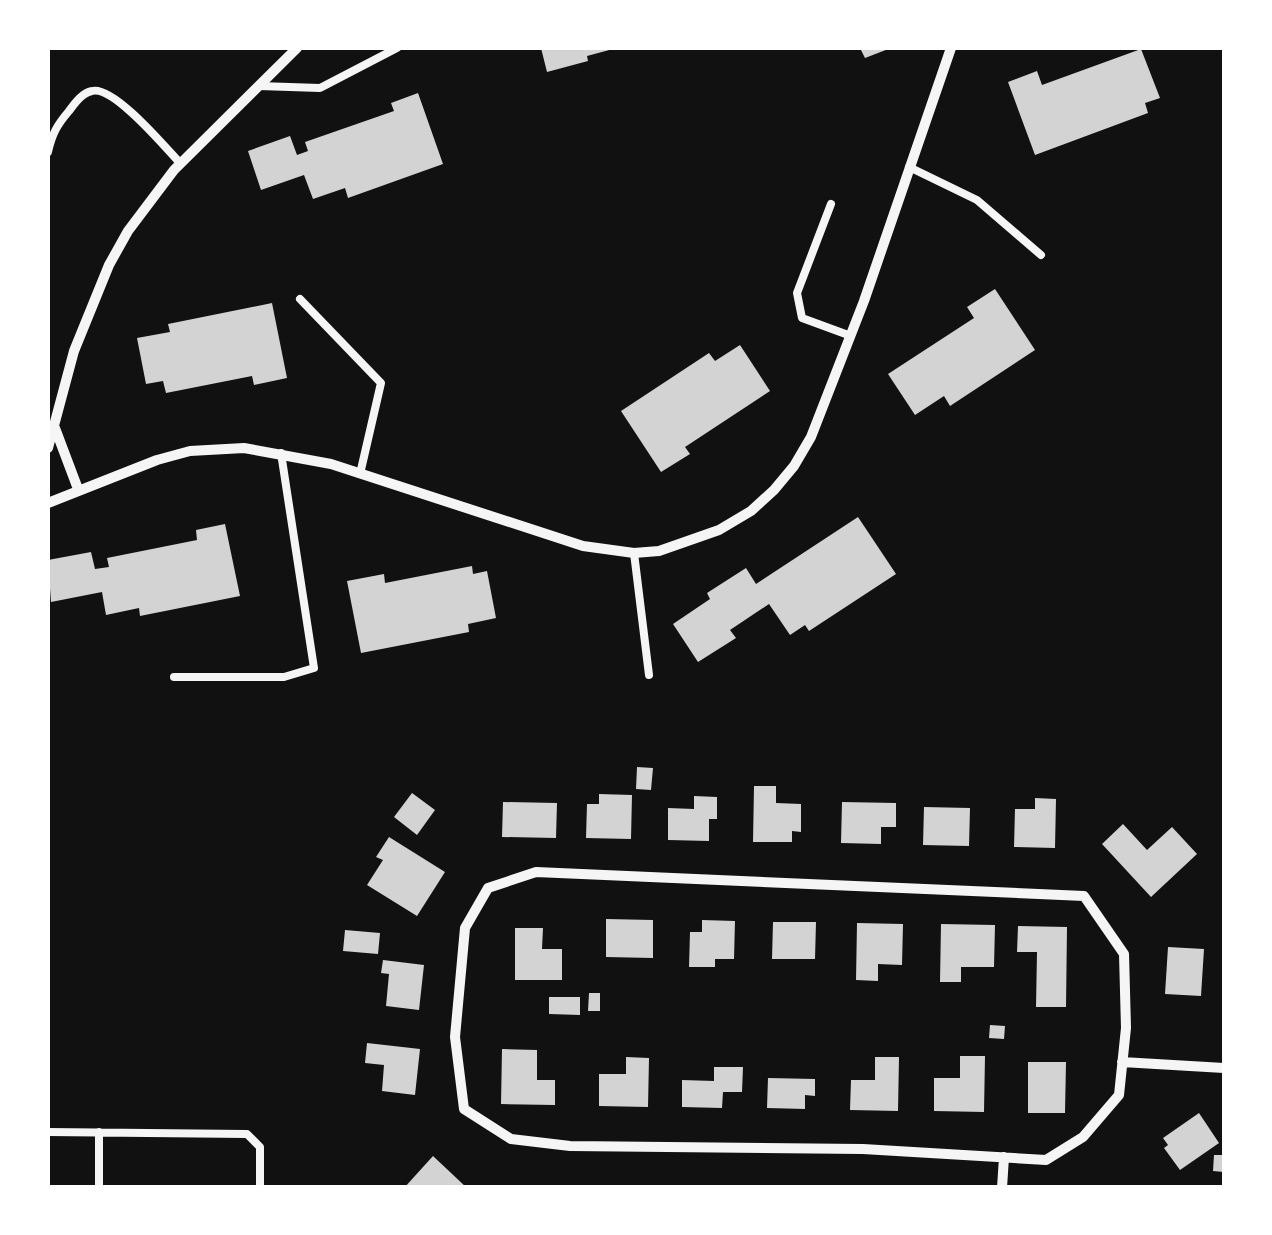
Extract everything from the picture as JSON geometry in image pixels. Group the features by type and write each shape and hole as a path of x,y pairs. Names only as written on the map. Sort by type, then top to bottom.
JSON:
{"street":[{"path":"48,448 74,352 108,264 151,197 180,163 297,48"},
{"path":"48,503 190,451 219,447 281,453 360,474 582,546 634,553 659,551 718,530 751,511 774,490 811,436 950,48"},
{"path":"54,427 78,489"},
{"path":"536,872 1084,896 1124,954 1126,1028 1119,1095 1083,1137 1046,1160 1004,1157 863,1149 570,1146 510,1139 464,1109 455,1037 465,928 488,888 536,872"},
{"path":"1122,1062 1224,1068"},
{"path":"1002,1188 1004,1157"}],"lane":[{"path":"259,86 320,88 397,48"},
{"path":"48,152 53,130 81,96 93,90 122,104 180,163"},
{"path":"910,167 976,200 1041,255"},
{"path":"831,204 797,292 802,318 850,336"},
{"path":"300,299 381,383 360,474"},
{"path":"174,677 284,677 314,668 281,453"},
{"path":"634,553 649,675"},
{"path":"48,1132 247,1134 260,1147 260,1188"},
{"path":"99,1188 100,1132"}],"building":[{"path":"541,48 613,49 587,56 588,61 547,72"},
{"path":"860,48 891,48 865,58"},
{"path":"1141,49 1160,98 1145,103 1148,113 1035,155 1008,82 1037,71 1042,85"},
{"path":"418,93 443,164 348,198 345,188 313,199 304,175 261,190 248,151 290,136 297,155 308,151 305,142 394,111 391,103"},
{"path":"995,289 1035,350 950,406 944,396 915,415 888,374 974,318 967,307"},
{"path":"272,303 287,378 254,385 252,376 166,393 163,381 146,384 137,338 170,332 168,324"},
{"path":"740,345 770,391 685,447 690,454 661,472 621,411 709,353 715,361"},
{"path":"858,517 896,574 809,631 805,625 790,635 769,604 730,630 736,638 698,662 673,624 710,599 707,593 746,568 756,584"},
{"path":"225,524 240,596 140,616 139,608 106,615 102,592 51,602 48,560 91,552 95,569 109,567 107,558 197,540 196,530"},
{"path":"472,566 473,574 487,571 496,618 468,624 469,632 361,653 347,581 384,574 385,583"},
{"path":"637,767 653,768 651,790 636,789"},
{"path":"754,786 776,786 776,803 801,804 801,832 792,831 792,842 753,842"},
{"path":"412,793 435,810 417,835 394,817"},
{"path":"599,794 632,795 631,839 586,838 587,804 599,804"},
{"path":"694,796 717,797 717,819 709,819 709,841 668,840 668,808 694,809"},
{"path":"1035,798 1056,799 1055,848 1014,847 1015,809 1035,809"},
{"path":"503,802 557,803 556,838 502,837"},
{"path":"842,802 896,803 896,827 881,827 881,844 841,843"},
{"path":"924,807 970,808 969,846 923,845"},
{"path":"1123,824 1147,850 1172,827 1197,854 1151,897 1102,844"},
{"path":"389,837 445,872 417,916 367,885 383,860 376,857"},
{"path":"606,919 653,920 653,958 606,957"},
{"path":"702,920 735,921 734,959 715,959 715,967 689,967 690,932 702,932"},
{"path":"773,922 816,922 815,959 772,959"},
{"path":"857,923 903,924 902,965 878,964 878,981 856,980"},
{"path":"941,924 995,925 994,967 961,967 961,982 940,982"},
{"path":"1018,926 1067,927 1066,1007 1036,1007 1037,952 1017,952"},
{"path":"515,928 543,928 542,949 562,949 562,980 515,980"},
{"path":"345,930 380,933 378,954 343,951"},
{"path":"1168,947 1204,949 1201,996 1165,994"},
{"path":"383,960 424,965 419,1010 386,1006 389,974 381,973"},
{"path":"589,993 600,993 600,1011 588,1011"},
{"path":"549,997 580,997 580,1015 549,1014"},
{"path":"990,1025 1005,1026 1004,1039 989,1038"},
{"path":"367,1043 420,1049 415,1095 382,1091 384,1065 365,1063"},
{"path":"502,1049 537,1050 537,1080 555,1080 555,1105 501,1104"},
{"path":"960,1056 985,1056 984,1112 934,1111 934,1078 960,1078"},
{"path":"626,1057 649,1058 648,1107 599,1106 599,1074 626,1074"},
{"path":"875,1057 899,1057 898,1111 850,1110 851,1080 875,1080"},
{"path":"1028,1062 1066,1062 1065,1113 1028,1113"},
{"path":"714,1067 743,1067 742,1092 723,1092 722,1108 682,1107 682,1080 714,1081"},
{"path":"768,1078 815,1079 815,1096 805,1095 805,1109 767,1108"},
{"path":"1199,1113 1219,1143 1180,1170 1164,1148 1168,1145 1163,1138"},
{"path":"1214,1155 1224,1155 1224,1172 1213,1171"},
{"path":"433,1156 467,1188 404,1188"}]}
